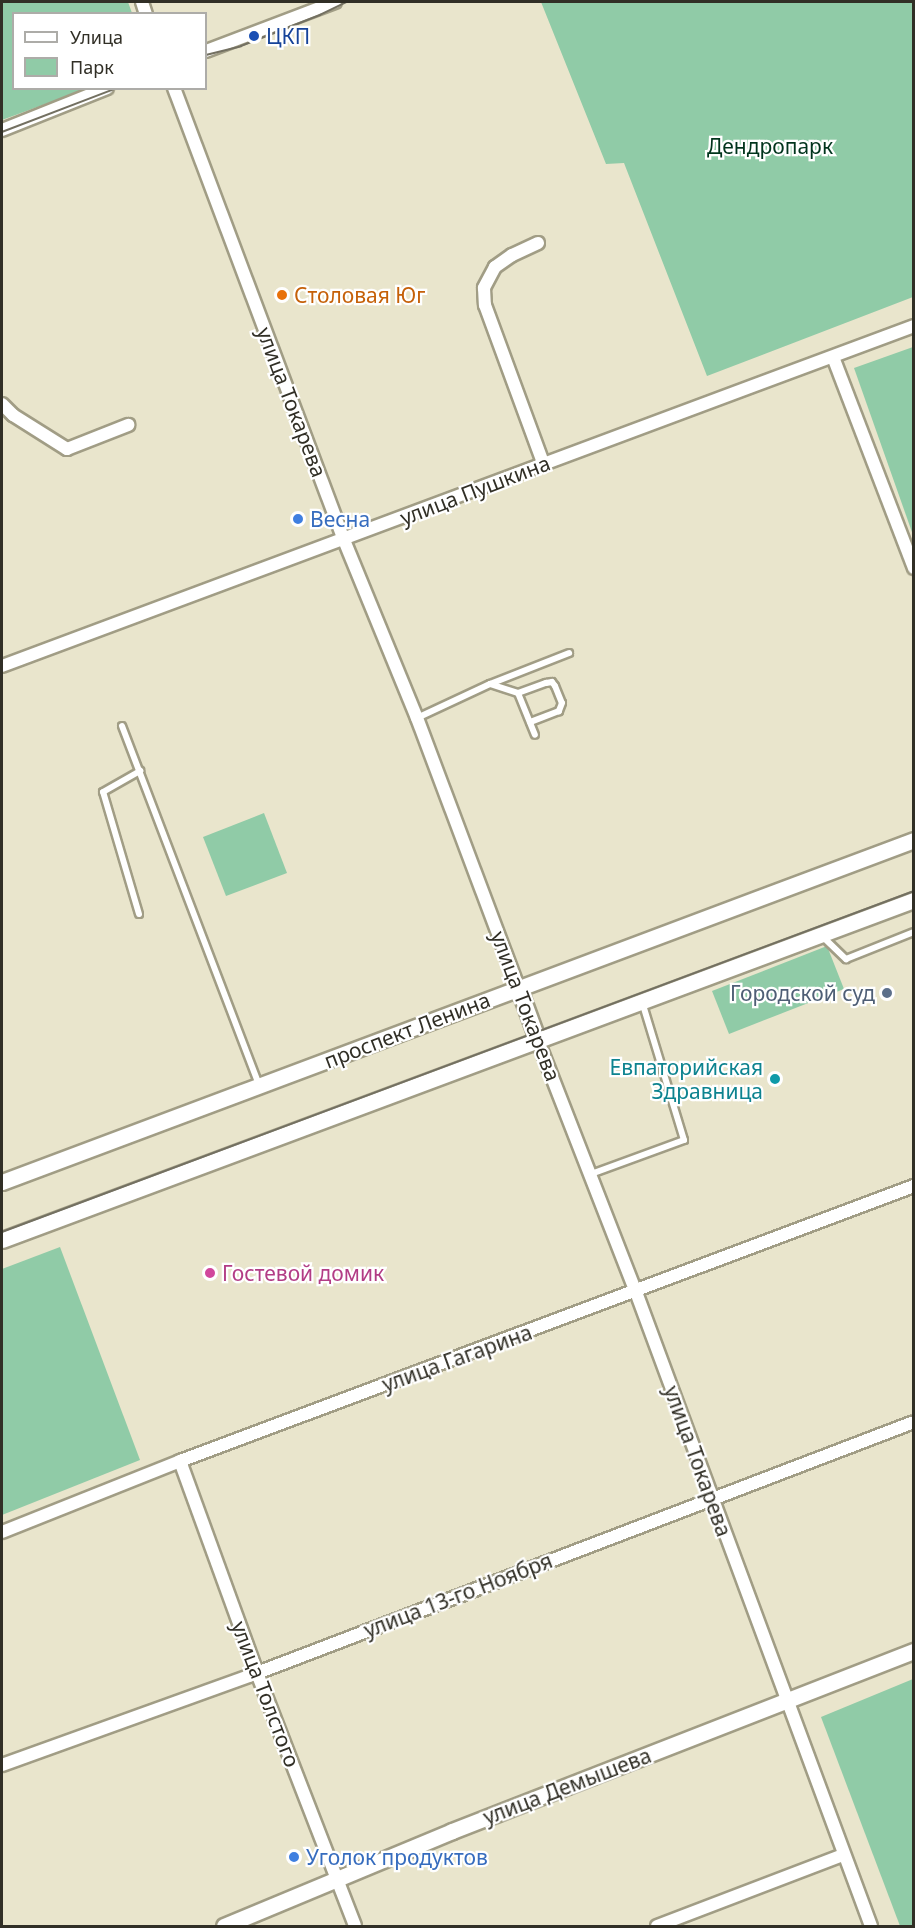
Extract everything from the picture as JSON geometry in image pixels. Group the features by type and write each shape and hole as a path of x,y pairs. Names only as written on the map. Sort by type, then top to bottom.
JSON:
{"street":[{"path":"207,51 335,2"},
{"path":"2,130 102,90"},
{"name":"улица Токарева","path":"175,90 344,540 417,718 538,1041 636,1292 871,1926"},
{"path":"538,243 512,255 495,267 484,288 485,304 544,465"},
{"name":"улица Пушкина","path":"2,666 914,326"},
{"path":"833,357 914,568"},
{"path":"2,404 13,414 68,448 128,425"},
{"name":"проспект Ленина","path":"2,1182 914,840"},
{"path":"2,1240 914,900"},
{"name":"улица Гагарина","path":"2,1532 180,1461 914,1186"},
{"name":"улица 13-го Ноября","path":"2,1765 257,1673 712,1497 914,1422"},
{"name":"улица Толстого","path":"180,1461 257,1673 355,1926"},
{"name":"улица Демышева","path":"224,1926 336,1878 914,1652"},
{"path":"657,1926 843,1855"}],"lane":[{"path":"417,718 490,684 569,653"},
{"path":"490,684 518,693 552,682 562,703 559,711 530,722"},
{"path":"518,693 535,735"},
{"path":"122,726 260,1086"},
{"path":"139,914 103,792 140,771"},
{"path":"820,935 846,959 914,933"},
{"path":"591,1174 684,1140 642,1001"}],"green space":[{"path":"2,2 128,2 132,12 12,12 12,90 83,90 2,120"},
{"name":"Дендропарк","path":"541,2 913,2 913,297 707,376 624,163 606,164"},
{"path":"914,347 913,535 854,368"},
{"path":"264,813 287,873 226,896 203,837"},
{"path":"827,946 844,989 729,1034 712,991"},
{"path":"60,1247 140,1460 2,1515 2,1269"},
{"path":"913,1679 913,1926 900,1926 821,1717"}],"tram line":[{"path":"207,55 241,46 347,2"},
{"path":"2,132 112,90"},
{"path":"2,1232 914,891"}],"place":[{"name":"ЦКП","path":"254,36"},
{"name":"Столовая Юг","path":"282,295"},
{"name":"Весна","path":"298,519"},
{"name":"Городской суд","path":"887,993"},
{"name":"Евпаторийская Здравница","path":"775,1079"},
{"name":"Гостевой домик","path":"210,1273"},
{"name":"Уголок продуктов","path":"294,1857"}]}
